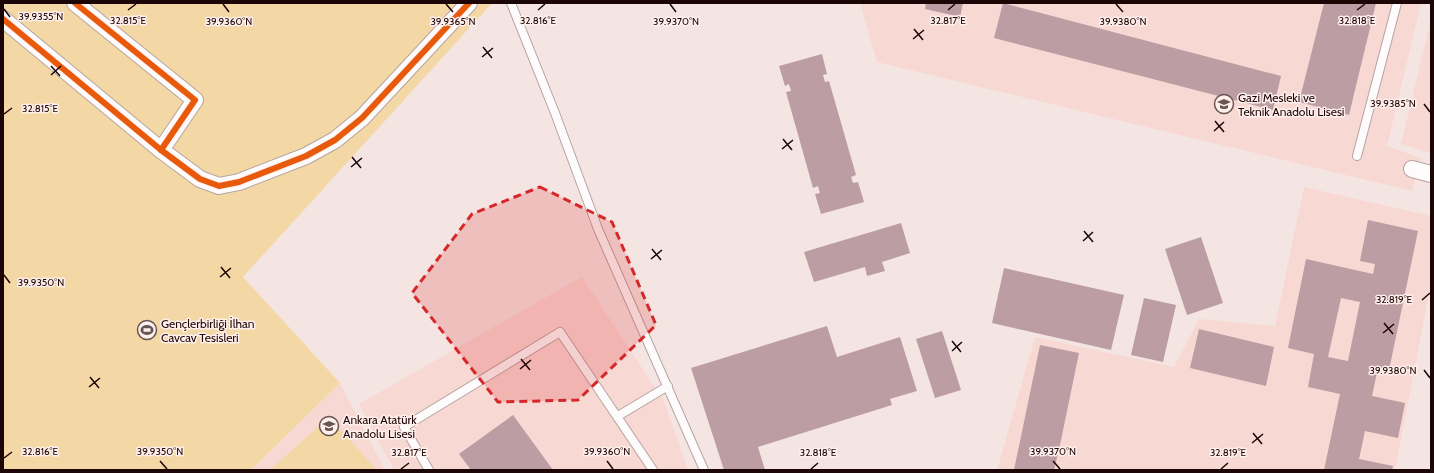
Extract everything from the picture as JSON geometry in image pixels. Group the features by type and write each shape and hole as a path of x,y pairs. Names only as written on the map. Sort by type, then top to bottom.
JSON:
{"street":[{"path":"75,3 196,100 161,150"},
{"path":"3,19 161,150 200,179 219,186 238,182 306,156 335,140 362,118 469,3"},
{"path":"1412,169 1431,174"}],"lane":[{"path":"512,3 598,229 626,296 668,386 704,470"},
{"path":"1357,156 1397,3"},
{"path":"429,470 404,427 560,332 653,470"},
{"path":"618,416 668,386"}],"highlighted area":[{"path":"540,187 612,222 656,325 578,400 498,402 412,293 472,214"}],"shaded area":[{"path":"3,3 492,3 243,277 340,383 251,470 3,470"},
{"name":"Gazi Mesleki ve Teknik Anadolu Lisesi","path":"860,3 1421,3 1387,146 1421,158 1412,191 877,62"},
{"path":"1431,20 1431,153 1401,144"},
{"path":"1304,187 1431,216 1431,284 1395,470 997,470 1035,337 1174,367 1199,319 1275,326"},
{"path":"582,277 664,401 688,470 394,470 359,404"},
{"name":"Ankara Atatürk Anadolu Lisesi","path":"340,383 385,470 251,470"},
{"path":"329,417 377,470 270,470"}],"building":[{"path":"926,3 963,3 960,17 925,9"},
{"path":"1003,3 1281,76 1273,110 994,38"},
{"path":"1324,3 1376,3 1349,115 1299,102"},
{"path":"822,54 827,74 823,75 825,82 829,81 856,175 851,177 853,183 858,182 864,202 821,214 815,194 820,193 818,186 813,188 786,92 791,91 789,84 785,86 779,66"},
{"path":"1368,220 1418,231 1389,370 1378,368 1372,396 1405,403 1398,438 1365,431 1359,459 1393,466 1392,470 1324,470 1340,394 1308,387 1314,354 1288,348 1306,259 1373,274 1375,264 1360,261","holes":["1341,298 1360,302 1348,361 1328,357"]},
{"path":"901,223 910,253 882,262 885,271 867,276 865,267 814,282 804,252"},
{"path":"1201,237 1223,303 1187,315 1165,249"},
{"path":"1004,268 1124,295 1111,350 992,323"},
{"path":"1144,298 1176,305 1163,362 1131,355"},
{"path":"827,326 837,357 900,337 917,391 890,399 892,405 758,447 765,470 724,470 691,368"},
{"path":"1199,329 1274,347 1266,386 1190,368"},
{"path":"942,331 961,390 935,398 916,339"},
{"path":"1040,345 1079,353 1060,445 1054,470 1014,470"},
{"path":"513,415 553,470 471,470 459,454"}],"cycle path":[{"path":"3,19 161,150 195,100 75,3"},
{"path":"161,150 200,179 219,186 239,182 306,156 335,140 362,118 469,3"}],"place":[{"name":"Gazi Mesleki ve Teknik Anadolu Lisesi","path":"1224,104"},
{"name":"Gençlerbirliği İlhan Cavcav Tesisleri","path":"147,330"},
{"name":"Ankara Atatürk Anadolu Lisesi","path":"329,426"}]}
